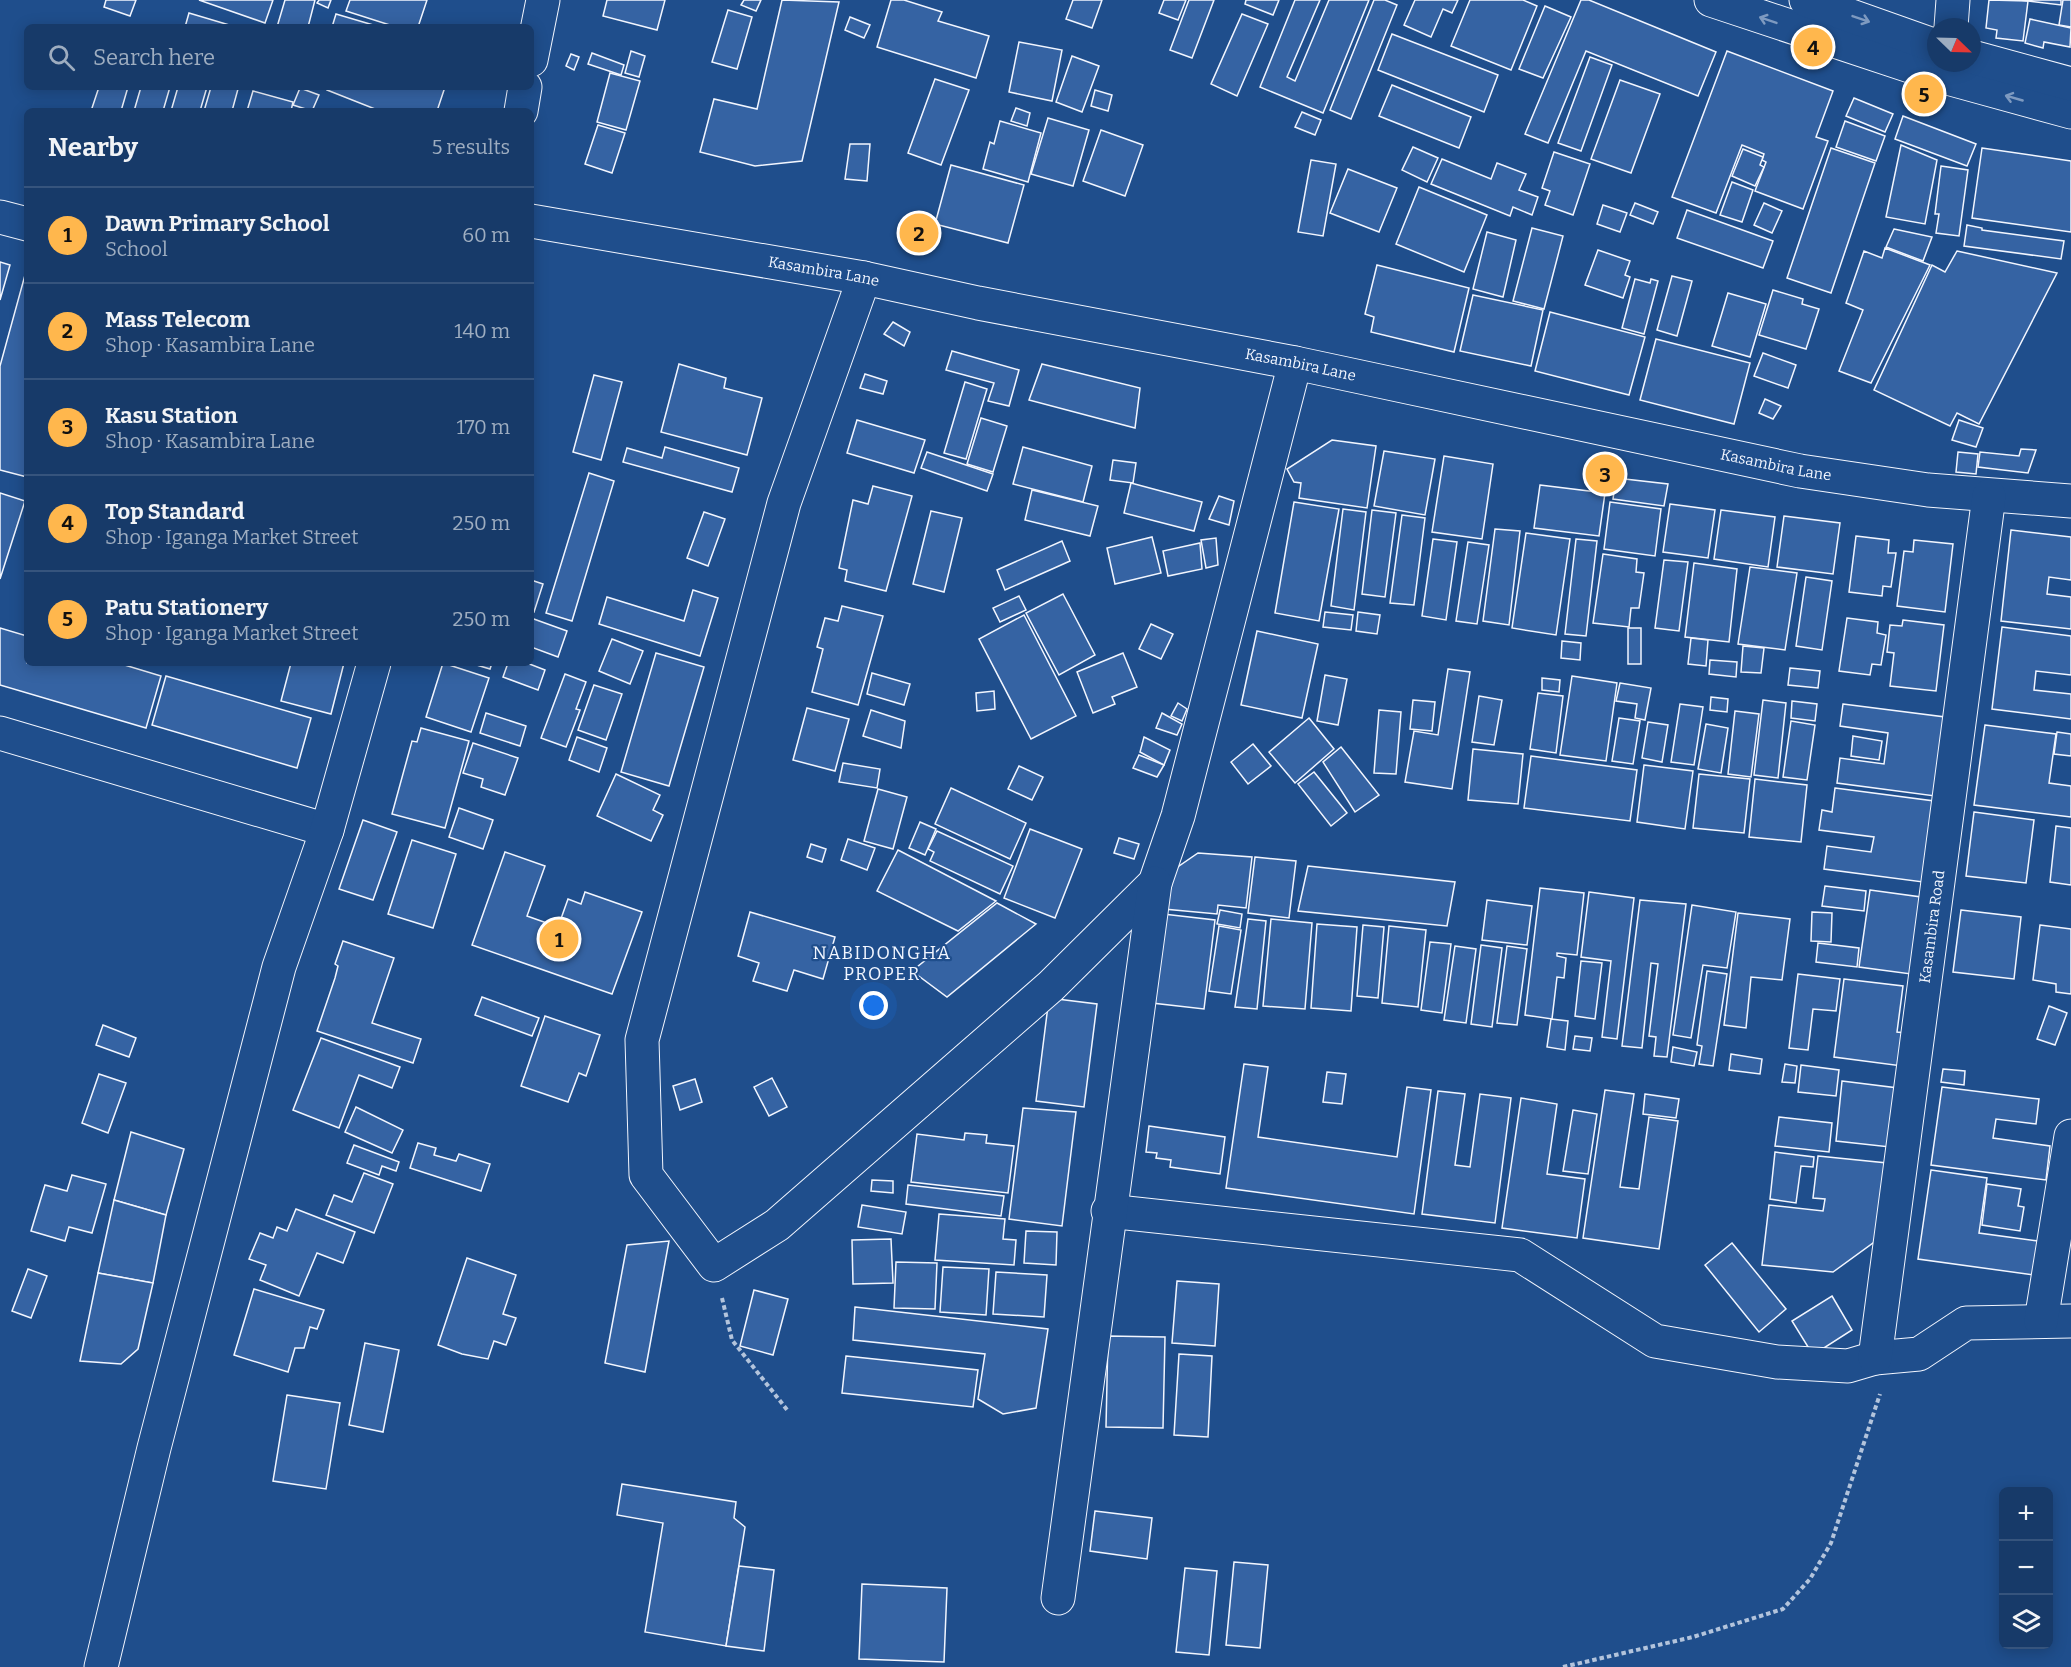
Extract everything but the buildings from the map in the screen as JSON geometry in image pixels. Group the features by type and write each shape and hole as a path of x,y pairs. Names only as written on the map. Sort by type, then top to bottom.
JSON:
{"street":[{"path":"534,45 543,0"},
{"path":"1711,0 1940,76 2071,112"},
{"path":"1806,0 1927,43"},
{"path":"1952,18 1953,0"},
{"path":"1981,59 2071,84"},
{"path":"521,108 524,90"},
{"path":"0,217 24,223"},
{"name":"Kasambira Lane","path":"534,222 864,278 978,303 1295,363 1800,471 1928,490 2071,501"},
{"path":"864,278 784,503 642,1040 645,1175 714,1265 777,1225 795,1210 1051,986 1155,883"},
{"path":"1058,1598 1108,1211 1155,883 1178,816 1295,363"},
{"name":"Kasambira Road","path":"1875,1358 1989,496"},
{"path":"101,1667 157,1436 279,967 327,830 373,666"},
{"path":"0,733 327,830"},
{"path":"1108,1211 1520,1255 1655,1341 1777,1362 1848,1366 1875,1358 1919,1354 1966,1323 2056,1321 2071,1136"}],"path":[{"path":"714,1265 732,1340 788,1411"},
{"path":"1563,1667 1693,1637 1783,1609 1810,1579 1831,1544 1890,1363 1875,1358"}],"place":[{"name":"Top Standard","path":"1813,47"},
{"name":"Patu Stationery","path":"1924,94"},
{"name":"Mass Telecom","path":"919,233"},
{"name":"Kasu Station","path":"1605,474"},
{"name":"Dawn Primary School","path":"559,939"}],"district":[{"name":"NABIDONGHA PROPER","path":"882,963"}]}
